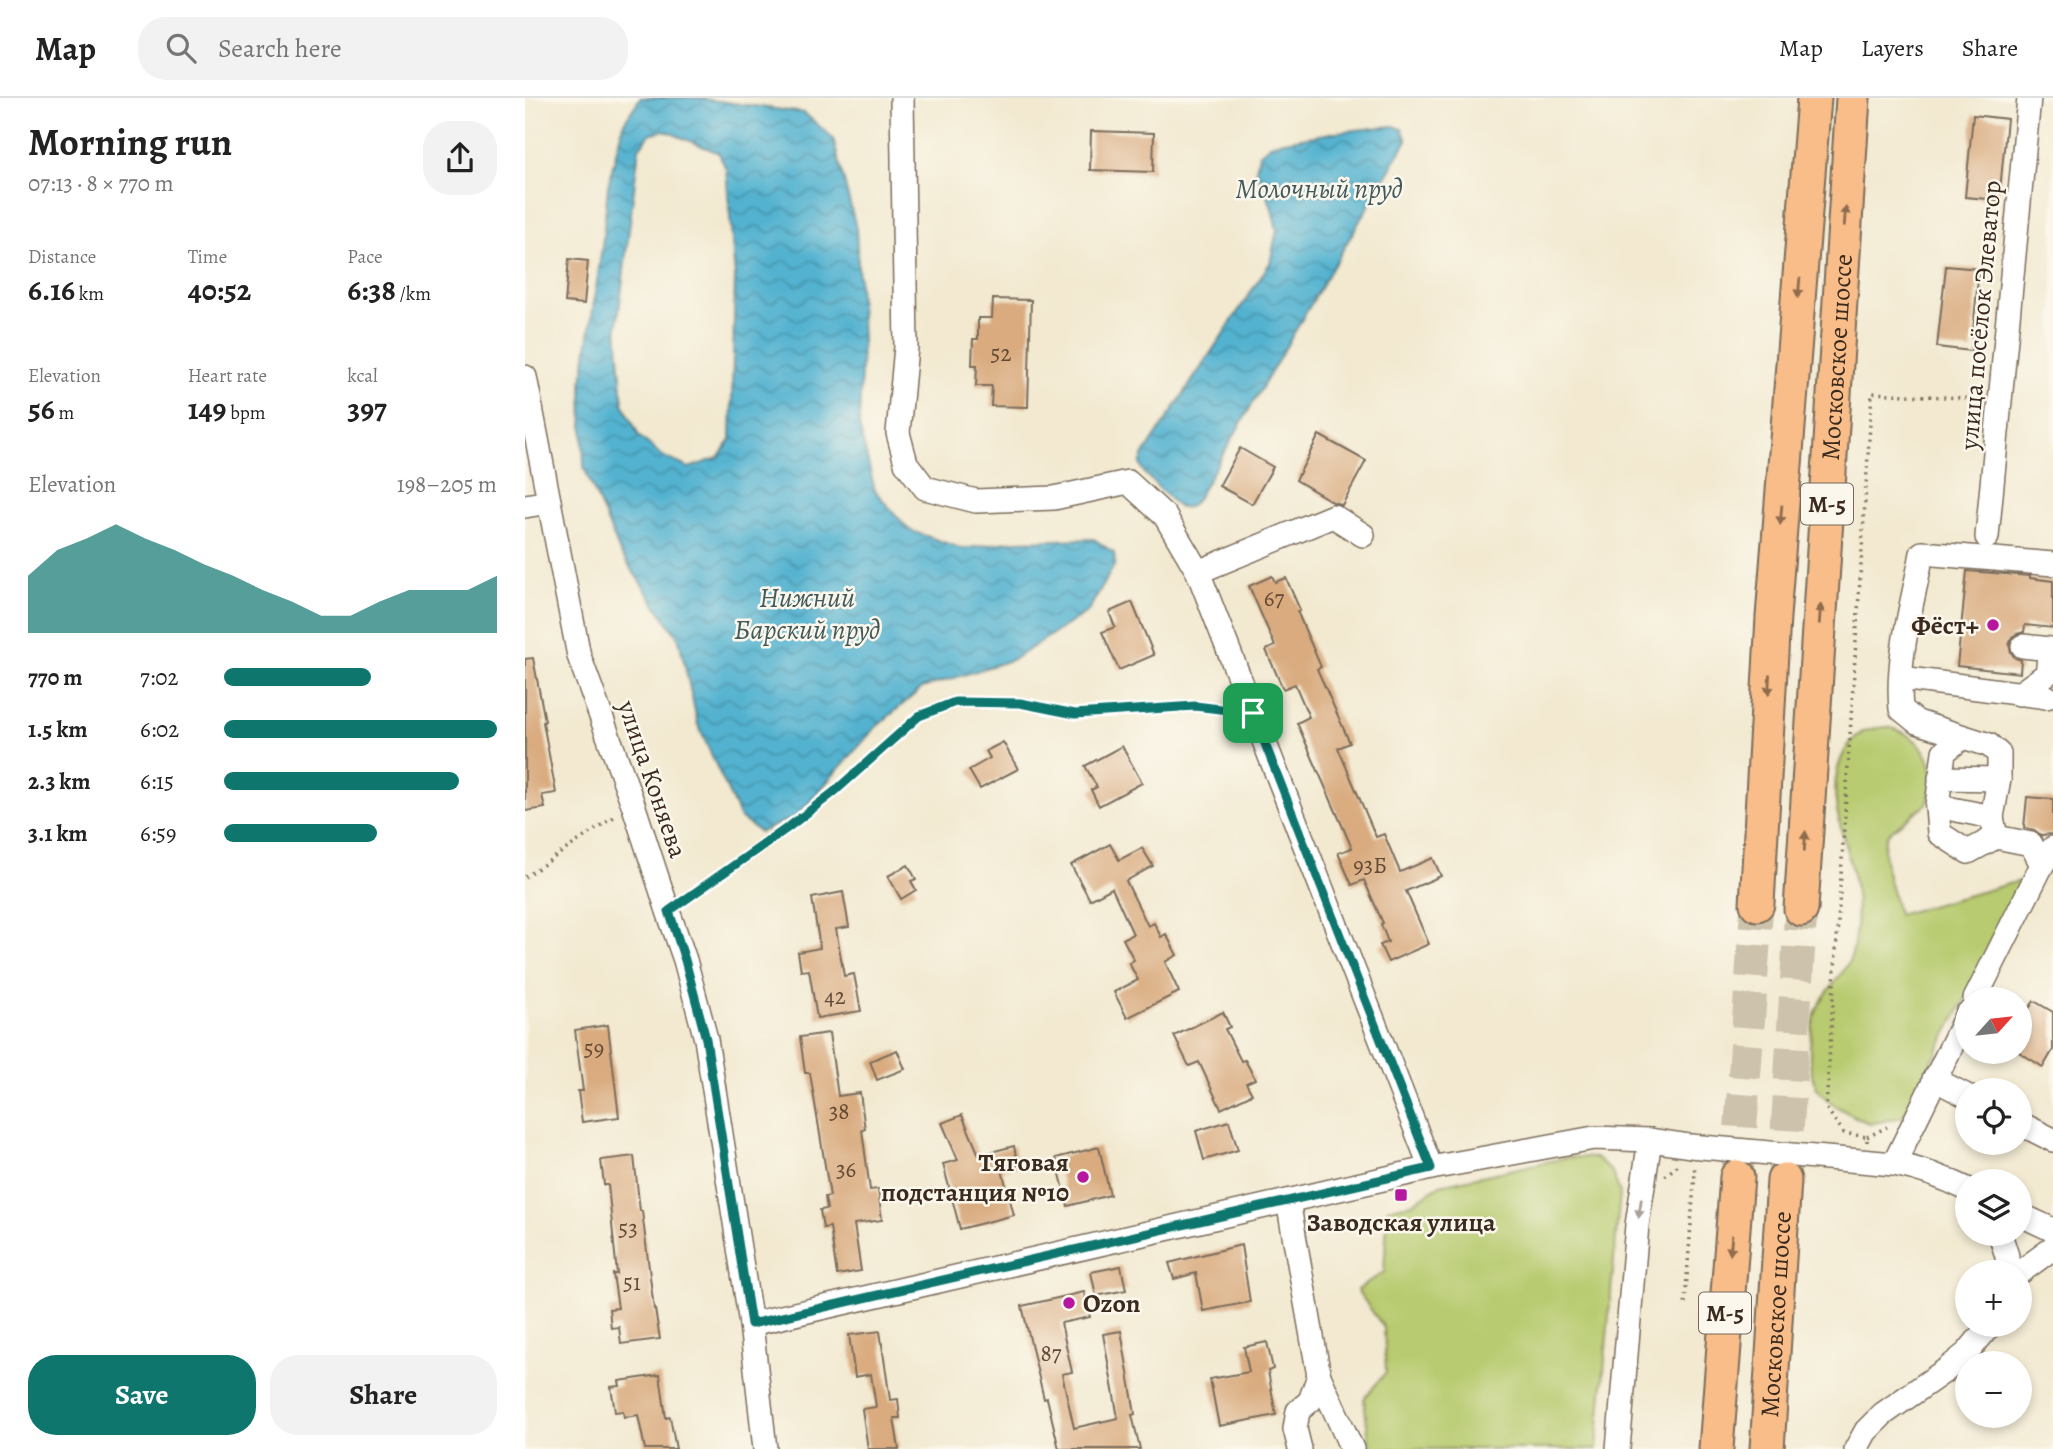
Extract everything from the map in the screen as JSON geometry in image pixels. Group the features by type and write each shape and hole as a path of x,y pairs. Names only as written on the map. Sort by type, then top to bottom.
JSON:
{"highway":[{"name":"Московское шоссе","path":"1758,904 1773,617 1814,98"},
{"name":"Московское шоссе","path":"1801,909 1853,98"},
{"name":"Московское шоссе","path":"1716,1449 1737,1177"},
{"name":"Московское шоссе","path":"1767,1449 1784,1180"}],"street":[{"path":"902,98 906,347 898,433 907,463 925,488 976,501 1054,498 1128,482 1165,516"},
{"name":"улица посёлок Элеватор","path":"1987,537 2029,98"},
{"name":"улица Коняева","path":"525,377 579,656 669,911 706,1039 751,1324 765,1449"},
{"path":"1130,470 1165,516 1198,572 1431,1168"},
{"path":"525,506 549,502"},
{"path":"1198,572 1333,516 1363,535"},
{"path":"1962,738 1944,752 1937,806 1939,833 1968,852 1994,827 1999,754 1989,744 1962,738 1917,722 1901,709 1899,690 1902,660 1922,553 2053,564"},
{"path":"2019,694 2047,674 2050,649 2022,646"},
{"path":"1901,678 2047,697"},
{"path":"1940,778 1999,779"},
{"path":"1937,806 1994,827 2031,844 2048,856 1981,987"},
{"path":"1894,1164 1955,1038"},
{"path":"1934,1079 1955,1090"},
{"path":"2032,1130 2053,1140"},
{"path":"751,1324 1431,1168 1594,1138 1650,1140 1894,1164 1921,1170 1955,1183"},
{"path":"1618,1449 1637,1224 1650,1140"},
{"path":"1288,1201 1318,1376 1352,1449"},
{"path":"2032,1220 2053,1230"},
{"path":"2032,1263 2053,1248"},
{"path":"1856,1449 1866,1431 1883,1414 1968,1353 1981,1337"},
{"path":"1300,1449 1295,1429 1298,1410 1310,1401 1318,1376"}],"path":[{"path":"1867,1161 1867,1137 1844,1133 1826,1108 1872,393 2000,400"},
{"path":"669,911 834,792 919,716 955,702 1020,703 1075,714 1195,706 1253,713"},
{"path":"525,877 633,804"},
{"path":"1685,1303 1695,1172"}],"green space":[{"path":"1888,727 1912,737 1928,757 1932,774 1928,803 1891,831 1885,841 1885,861 1898,915 2030,878 1972,987 1955,987 1955,1018 1902,1117 1870,1124 1841,1110 1818,1090 1811,1070 1810,1045 1817,1009 1848,963 1855,933 1855,885 1836,801 1838,767 1853,739 1874,729"},
{"path":"1569,1157 1597,1158 1612,1172 1620,1193 1597,1449 1370,1449 1364,1399 1386,1372 1384,1328 1357,1290 1384,1272 1388,1208 1411,1204 1440,1185"}],"water":[{"name":"Нижний Барский пруд","path":"640,98 697,98 804,113 833,138 856,228 862,341 859,426 875,491 909,530 963,549 1013,541 1094,539 1114,553 1115,564 1088,611 1014,659 922,688 875,728 797,816 760,832 740,818 698,725 679,639 620,552 584,467 582,383 602,248 608,186 623,124","holes":["664,130 719,153 726,169 735,277 731,440 718,458 689,468 662,456 639,436 623,403 617,328 639,148 650,134"]},
{"name":"Молочный пруд","path":"1394,126 1402,129 1407,140 1195,502 1188,507 1179,508 1145,474 1140,464 1270,263 1277,230 1271,205 1256,170 1259,154 1273,143"}],"building":[{"path":"1973,115 2007,119 1999,200 1965,197"},
{"path":"1091,131 1154,133 1153,172 1090,170"},
{"path":"569,259 588,261 584,304 565,302"},
{"path":"1946,266 1979,269 1971,351 1937,347"},
{"path":"993,299 1031,300 1028,407 991,406 992,386 976,386 977,365 972,365 973,339 978,339 978,318 992,318"},
{"path":"1319,435 1366,461 1342,505 1296,480"},
{"path":"1240,448 1273,467 1252,504 1219,486"},
{"name":"Фёст+","path":"1967,571 2030,576 2053,581 2053,628 2025,625 2024,632 2012,637 2009,644 2015,658 2021,660 2020,673 1957,666"},
{"path":"1272,576 1275,582 1286,578 1300,610 1297,611 1321,667 1317,669 1350,743 1338,748 1376,837 1384,834 1400,872 1433,858 1441,876 1406,891 1429,944 1388,962 1380,945 1388,942 1381,924 1383,923 1364,880 1352,885 1338,853 1352,848 1297,723 1309,717 1295,684 1283,689 1266,650 1275,646 1249,586"},
{"path":"1132,602 1154,655 1119,670 1102,632 1115,627 1109,612"},
{"path":"533,658 556,793 542,795 545,808 525,811 525,659"},
{"path":"1003,742 1018,769 980,789 969,770 990,758 986,751"},
{"path":"1122,746 1142,783 1099,806 1091,790 1097,787 1085,766"},
{"path":"2027,797 2053,799 2053,834 2041,835 2024,828"},
{"path":"1110,844 1119,860 1142,848 1153,866 1126,881 1148,926 1154,923 1161,937 1166,934 1177,955 1165,962 1179,992 1127,1018 1114,992 1138,980 1129,963 1134,960 1123,939 1133,934 1112,888 1090,900 1071,865"},
{"path":"908,865 916,879 911,881 916,890 901,899 888,876"},
{"path":"843,892 849,927 836,929 844,976 854,974 861,1011 817,1018 809,970 801,971 798,952 820,948 812,898"},
{"path":"2034,1001 2053,1012 2053,1050 2043,1067 2032,1060"},
{"path":"1223,1012 1230,1027 1225,1029 1241,1061 1245,1060 1255,1079 1246,1083 1252,1094 1221,1109 1199,1062 1189,1066 1174,1036"},
{"path":"608,1025 619,1117 582,1122 578,1091 583,1091 575,1030"},
{"path":"829,1033 838,1096 860,1093 870,1190 878,1189 882,1220 854,1224 861,1271 837,1275 830,1227 823,1228 820,1210 827,1209 825,1197 830,1196 810,1073 805,1073 800,1037"},
{"path":"897,1050 905,1069 877,1080 870,1061"},
{"path":"962,1115 979,1155 1014,1146 1018,1166 1002,1170 1014,1215 960,1229 943,1164 958,1160 942,1123"},
{"path":"1229,1121 1238,1150 1204,1160 1196,1131"},
{"name":"Тяговая подстанция №10","path":"1099,1147 1110,1195 1068,1206 1056,1158"},
{"path":"634,1156 660,1339 621,1344 619,1327 611,1328 609,1309 618,1308 613,1274 617,1274 608,1185 604,1185 601,1160"},
{"path":"1241,1245 1250,1302 1203,1311 1196,1273 1174,1279 1169,1263"},
{"path":"1121,1266 1126,1290 1096,1296 1091,1272"},
{"path":"1084,1292 1090,1317 1061,1323 1072,1372 1062,1374 1074,1428 1118,1418 1103,1334 1121,1331 1135,1414 1132,1415 1140,1449 1059,1449 1022,1306"},
{"path":"880,1331 890,1400 898,1399 900,1418 894,1418 899,1449 868,1449 862,1409 876,1407 871,1374 855,1377 849,1335"},
{"path":"1267,1342 1273,1369 1268,1371 1276,1415 1219,1426 1210,1379 1249,1372 1244,1347"},
{"path":"660,1375 666,1418 670,1417 676,1449 645,1449 638,1415 624,1417 623,1411 615,1412 611,1387 620,1386 619,1381"}],"tunnel":[{"path":"1737,1177 1757,904"},
{"path":"1784,1180 1801,909"}],"place":[{"name":"Фёст+","path":"1993,625"},
{"name":"Тяговая подстанция №10","path":"1083,1177"},
{"name":"Заводская улица","path":"1401,1195"},
{"name":"Ozon","path":"1069,1303"}],"route":[{"path":"955,702 1020,703 1075,714 1195,706 1253,713 1431,1168 751,1324 706,1039 669,911 834,792 919,716 955,702"}]}
